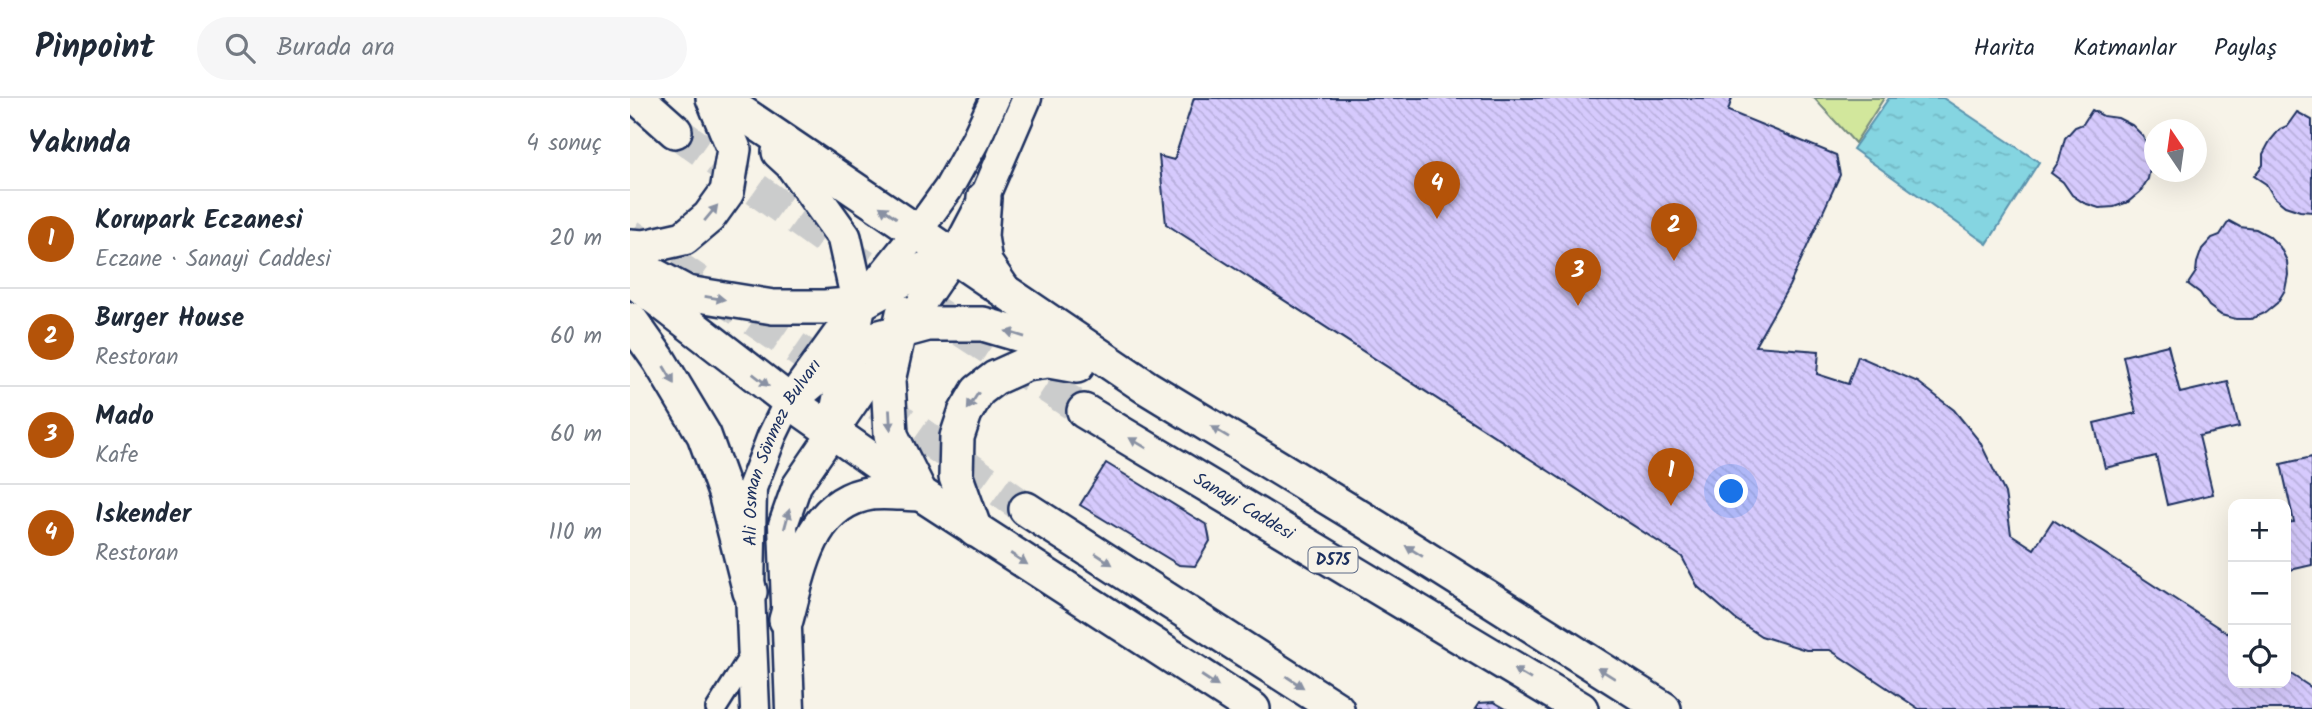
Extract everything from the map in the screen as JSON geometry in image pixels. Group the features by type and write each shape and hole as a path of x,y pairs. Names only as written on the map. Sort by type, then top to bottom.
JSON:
{"highway":[{"path":"638,98 675,131"},
{"path":"717,98 1146,387 1376,527 1664,709"},
{"path":"630,246 644,247 684,238 709,217 727,192 734,149 717,98"},
{"path":"717,98 791,163 844,237 859,304 833,431"},
{"path":"984,198 981,236 985,262 1006,294"},
{"path":"917,232 901,332 888,381 891,435 921,494"},
{"path":"630,262 687,293 773,307 825,307 859,304 909,276 953,257"},
{"path":"630,278 789,401 921,494 1253,709"},
{"path":"630,319 659,360 704,435 725,493 750,592"},
{"path":"789,401 869,340 928,324 983,324 1058,346 1146,387"},
{"path":"975,530 956,477 957,437 965,413 978,391 995,378 1026,364 1049,361 1092,369 1146,387"},
{"name":"Sanayi Caddesi","path":"1084,411 1581,709"},
{"path":"786,620 804,554 823,520 839,503 872,493 921,494"},
{"path":"1026,509 1337,709"}],"main road":[{"name":"Ali Osman Sönmez Bulvarı","path":"755,709 750,592 752,488 772,436 789,401 859,304 948,189 995,98"},
{"name":"Ali Osman Sönmez Bulvarı","path":"790,709 783,525 797,485 953,257 984,198 1027,98"}],"street":[{"path":"716,709 752,652"}],"green space":[{"path":"1814,98 1884,98 1855,143"}],"water":[{"path":"1889,98 1943,98 2039,162 1987,244 1853,149"}],"building":[{"path":"1194,98 1732,98 1728,111 1836,155 1840,175 1789,286 1755,346 1819,351 1817,374 1848,384 1858,356 1918,382 1954,410 1980,442 2005,493 2011,534 2034,549 2053,520 2228,634 2228,688 2291,688 2291,674 2312,688 2312,709 1919,709 1830,650 1806,650 1761,636 1735,619 1698,587 1682,557 1166,224 1159,156 1174,160"},
{"path":"2092,110 2132,125 2143,136 2144,182 2146,182 2140,192 2128,202 2099,208 2084,203 2072,195 2063,182 2051,173 2059,161 2065,138 2075,127 2083,124"},
{"path":"2297,112 2312,120 2312,212 2285,206 2274,197 2266,184 2254,176 2263,165 2263,154 2270,141 2280,129 2287,126"},
{"path":"2229,221 2269,236 2280,247 2287,261 2285,290 2277,303 2265,313 2251,319 2221,315 2188,284 2196,272 2202,249 2212,238 2220,235"},
{"path":"2168,345 2180,393 2228,382 2239,427 2199,436 2213,494 2167,505 2156,456 2105,468 2094,423 2136,413 2123,356"},
{"path":"2312,457 2312,565 2291,570 2291,522 2294,522 2291,499 2281,464"},
{"path":"1106,463 1207,525 1210,541 1195,566 1179,565 1080,505"},
{"path":"1494,702 1506,709 1475,709 1479,703"}],"tunnel":[{"path":"675,131 842,251 1084,411"},
{"path":"630,235 1026,509"}],"place":[{"name":"Iskender","path":"1437,219"},
{"name":"Burger House","path":"1674,261"},
{"name":"Mado","path":"1578,306"},
{"name":"Korupark Eczanesi","path":"1671,506"}]}
